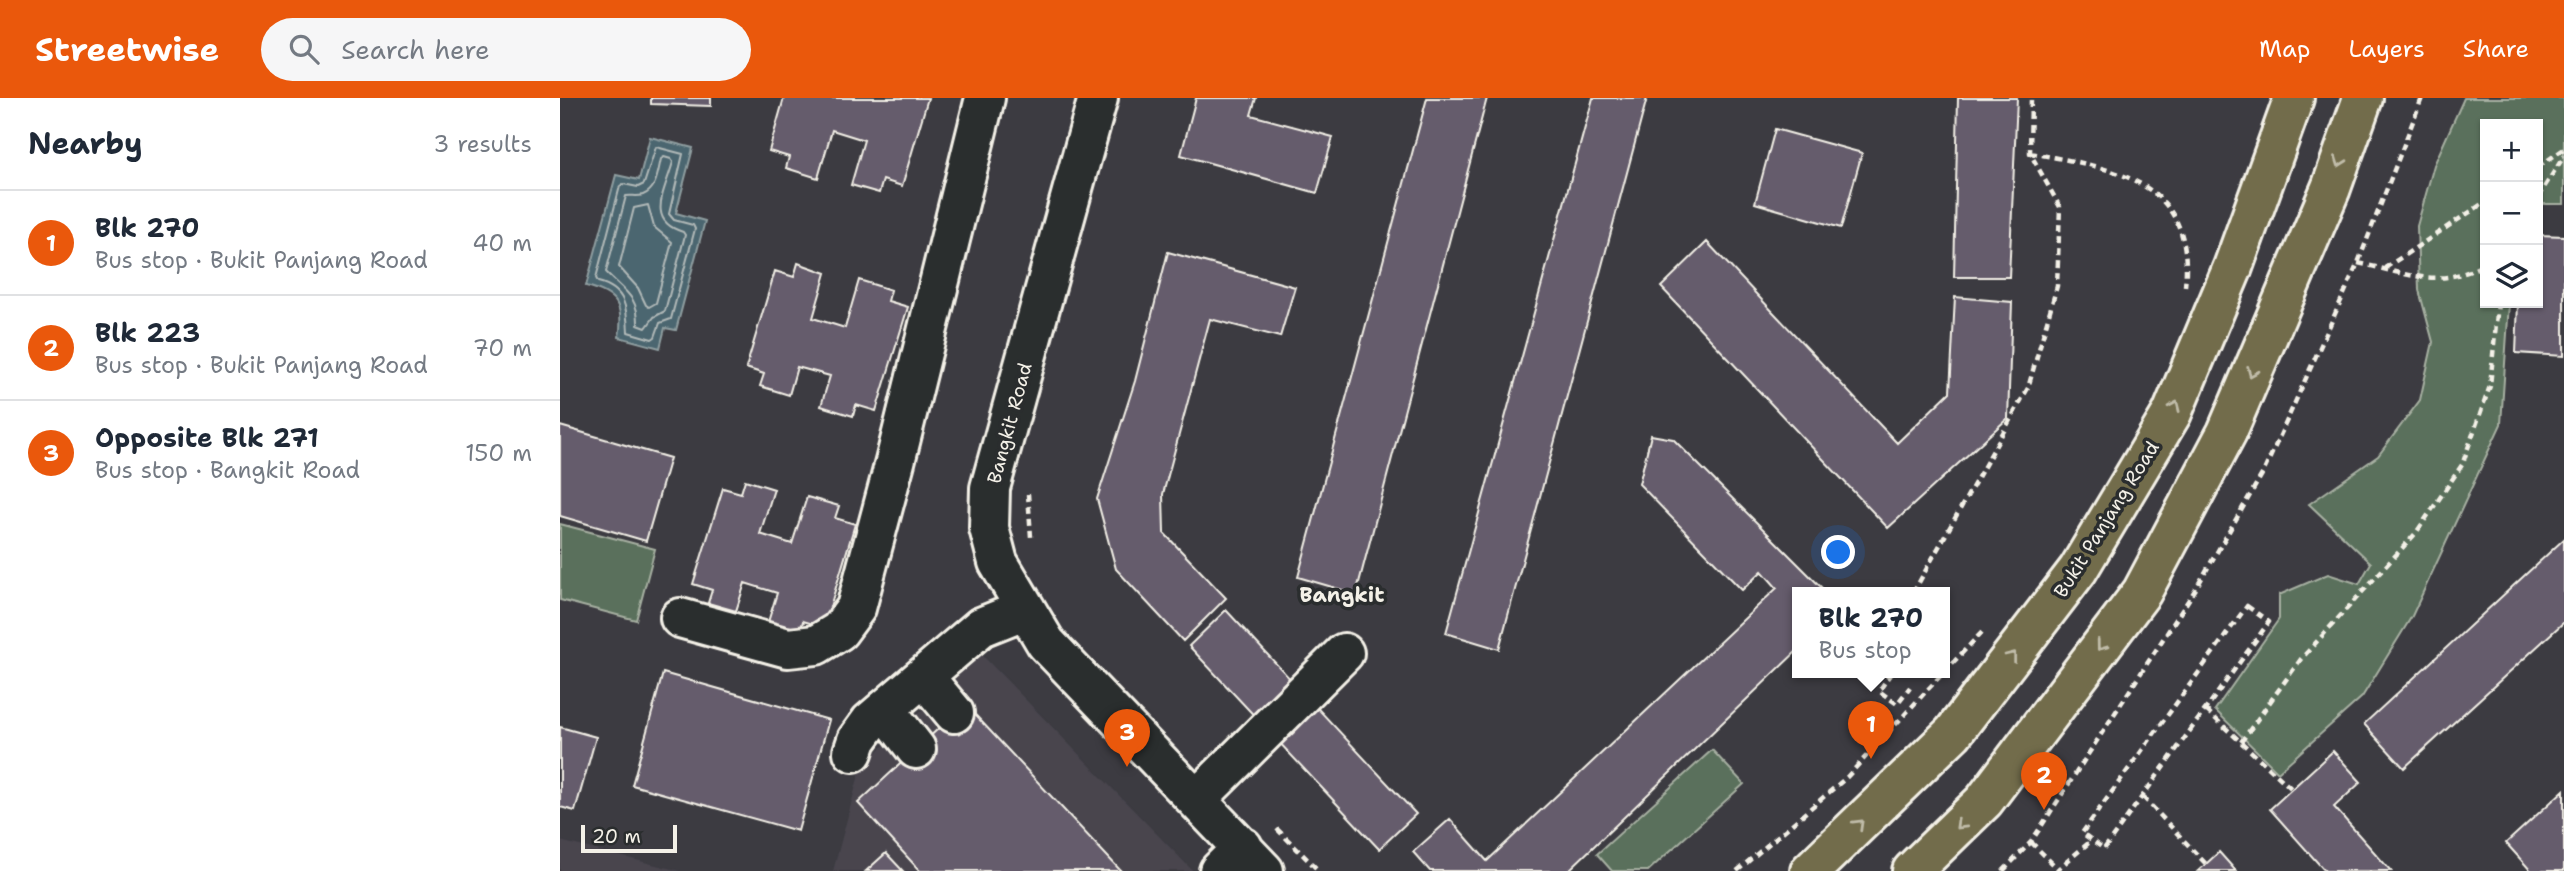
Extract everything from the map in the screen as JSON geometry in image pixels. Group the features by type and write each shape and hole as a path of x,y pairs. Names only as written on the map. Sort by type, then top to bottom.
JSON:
{"main road":[{"name":"Bukit Panjang Road","path":"1810,871 1953,733 2078,570 2172,413 2232,267 2294,98"},
{"path":"1912,871 1984,801 2142,592 2227,432 2331,188 2363,98"}],"street":[{"path":"680,618 788,648 816,645 839,632 856,608 899,448 985,98"},
{"name":"Bangkit Road","path":"1098,98 990,488 989,528 998,562 1046,643 1255,858"},
{"path":"853,752 863,730 981,627 1026,609"},
{"path":"1197,799 1344,653"},
{"path":"924,677 954,713"},
{"path":"885,709 916,749"}],"path":[{"path":"1916,587 2028,388 2057,286 2060,207 2030,153 2031,98"},
{"path":"2543,164 2564,149"},
{"path":"2030,153 2114,170 2141,183 2163,199 2180,231 2187,267 2184,292"},
{"path":"2543,189 2564,156"},
{"path":"2385,269 2480,205"},
{"path":"2358,262 2408,277 2440,279 2480,267"},
{"path":"2241,742 2301,659 2416,533 2462,465 2490,386 2498,308"},
{"path":"1028,489 1031,541"},
{"path":"2247,606 2269,622 2206,710 2104,849 2082,833 2247,606"},
{"path":"1950,666 1990,623"},
{"path":"1888,678 1879,691 1907,711"},
{"path":"1737,871 1847,777 1938,678"},
{"path":"1897,704 1910,687"},
{"path":"2206,710 2292,789"},
{"path":"2143,797 2206,864"},
{"path":"2031,842 2059,870 2092,840"},
{"path":"1255,858 1319,871"}],"shaded area":[{"path":"981,654 1193,871 833,871 861,767"},
{"path":"560,841 680,871 560,871"}],"green space":[{"path":"2464,98 2564,98 2564,204 2543,204 2543,119 2480,119 2480,308 2509,308 2501,424 2412,616 2362,697 2278,772 2215,710 2279,619 2279,595 2328,574 2359,584 2371,563 2309,504 2378,456 2420,400 2433,342 2419,290 2417,226 2434,165"},
{"path":"560,524 655,549 636,620 560,600"},
{"path":"1712,750 1744,784 1648,871 1612,871 1597,854"}],"water":[{"path":"650,137 693,148 676,213 705,221 676,330 665,328 660,348 619,337 620,317 616,303 605,293 586,286 616,175 639,180"}],"building":[{"path":"651,98 711,98 711,106 651,104"},
{"path":"784,98 928,98 902,186 883,180 879,193 851,185 864,140 832,130 818,178 786,168 789,157 769,151"},
{"path":"1196,98 1256,98 1251,115 1333,137 1317,193 1181,155"},
{"path":"1427,98 1487,98 1356,594 1298,577"},
{"path":"1593,98 1647,98 1499,649 1446,633"},
{"path":"1958,98 2017,98 2009,277 1954,277"},
{"path":"1775,129 1862,153 1841,228 1755,203"},
{"path":"2543,235 2564,236 2564,356 2516,353 2518,308 2543,308"},
{"path":"1707,242 1897,443 1950,392 1955,297 2012,302 2008,418 1888,528 1661,287"},
{"path":"1168,252 1295,287 1280,337 1210,319 1163,494 1164,533 1226,598 1183,641 1116,569 1097,499 1135,381"},
{"path":"798,263 826,273 813,318 845,328 859,280 891,290 888,301 908,307 876,411 856,405 853,416 821,406 830,376 797,367 789,395 760,386 764,374 746,368 775,271 794,277"},
{"path":"560,426 670,458 646,541 560,516"},
{"path":"1651,435 1673,439 1821,587 1792,587 1792,656 1568,871 1430,871 1413,852 1450,819 1487,861 1777,588 1762,571 1742,590 1639,484"},
{"path":"745,480 774,489 760,534 792,544 807,497 839,506 835,518 855,524 824,627 803,621 800,632 768,622 777,593 745,583 736,611 708,603 712,590 693,584 723,488 741,493"},
{"path":"2564,539 2564,622 2404,768 2364,724"},
{"path":"1226,610 1416,814 1379,849 1189,646"},
{"path":"663,673 829,720 798,831 632,785"},
{"path":"965,704 1121,871 920,871 858,803"},
{"path":"560,727 596,737 575,811 560,807"},
{"path":"2333,751 2361,782 2334,807 2391,871 2325,871 2270,809"},
{"path":"2564,790 2564,871 2531,871 2506,843"},
{"path":"2219,852 2236,871 2198,871 2206,864"},
{"path":"886,853 903,871 866,871"}],"place":[{"name":"Blk 270","path":"1871,759"},
{"name":"Opposite Blk 271","path":"1127,767"},
{"name":"Blk 223","path":"2044,810"}],"district":[{"name":"Bangkit","path":"1342,595"}]}
